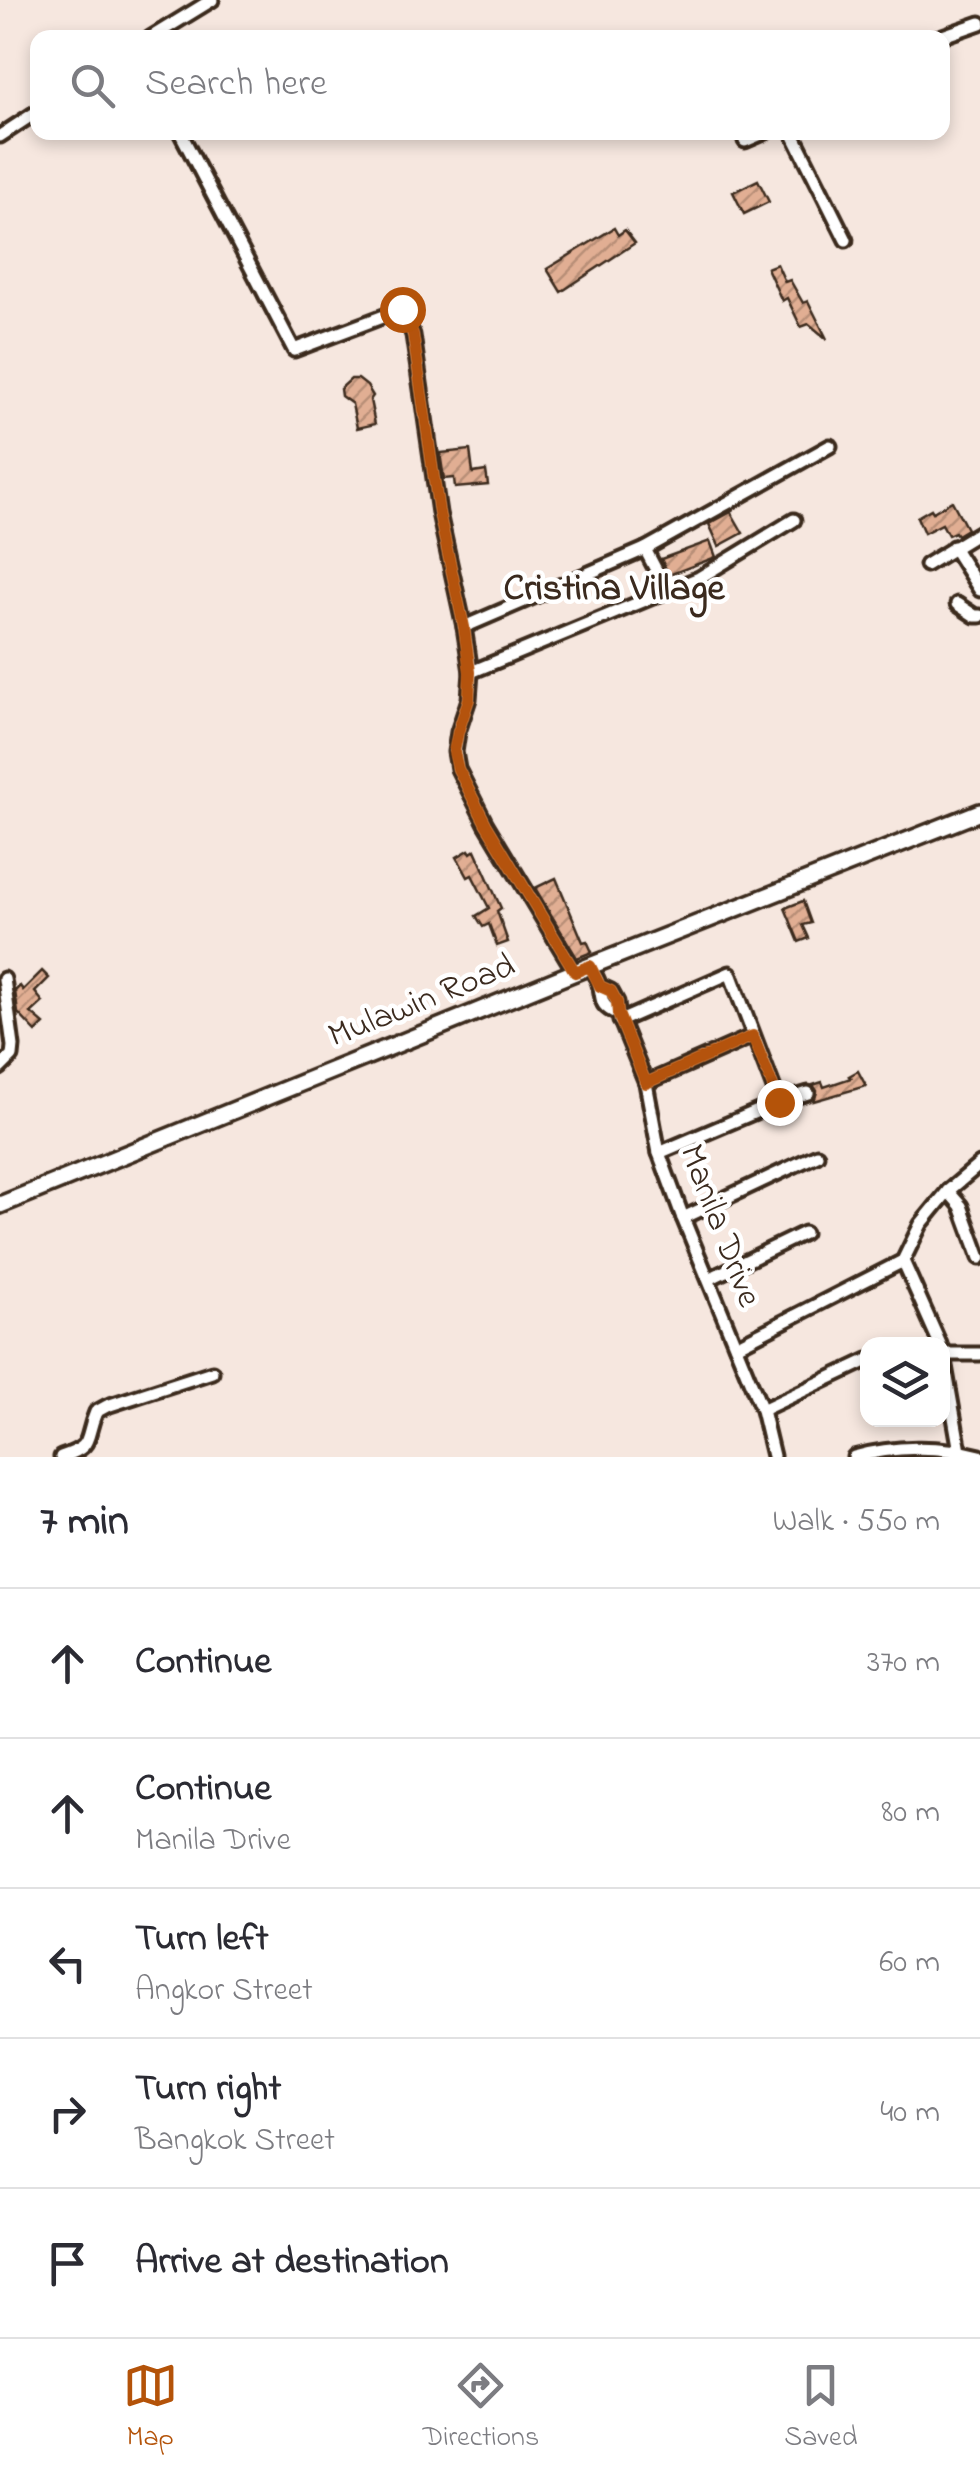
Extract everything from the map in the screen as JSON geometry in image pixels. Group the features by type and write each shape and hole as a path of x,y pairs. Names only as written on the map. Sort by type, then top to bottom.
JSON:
{"main road":[{"name":"Mulawin Road","path":"0,1206 980,812"}],"street":[{"path":"163,30 212,0"},
{"path":"950,33 980,23"},
{"path":"0,136 30,116"},
{"name":"Manila Drive","path":"184,140 294,350 402,309 413,334 439,513 470,672 469,699 454,752 458,769 486,824 582,969 611,991 617,1002 619,1018 646,1083 660,1153 762,1410 776,1456"},
{"path":"796,140 846,240"},
{"path":"464,627 644,549 830,446"},
{"path":"470,672 700,578 794,520"},
{"path":"926,565 980,532"},
{"path":"953,547 980,591 977,616 958,604"},
{"path":"644,549 667,592"},
{"path":"619,1018 730,973 779,1102"},
{"path":"0,1068 12,1056 13,1046 4,978"},
{"path":"646,1083 753,1036"},
{"path":"660,1153 808,1093"},
{"path":"683,1218 816,1155"},
{"path":"736,1346 903,1261 922,1224 948,1191 980,1164"},
{"path":"948,1191 961,1206 980,1258"},
{"path":"709,1280 804,1233"},
{"path":"903,1261 936,1337"},
{"path":"950,1351 980,1354"},
{"path":"762,1410 860,1364"},
{"path":"61,1457 80,1451 88,1442 96,1412 212,1372"},
{"path":"950,1394 961,1454"},
{"path":"854,1457 880,1450 980,1456"},
{"path":"765,1457 776,1456"}],"building":[{"path":"758,180 769,202 744,214 733,192"},
{"path":"614,228 618,235 625,230 635,243 561,292 547,269"},
{"path":"777,264 785,282 790,280 803,303 808,301 827,339 809,324 801,327 787,298 782,301 767,268"},
{"path":"351,379 358,379 373,396 370,400 375,424 357,428 352,404 341,396 340,389"},
{"path":"470,450 473,473 486,471 488,485 455,488 454,478 444,479 440,453"},
{"path":"952,501 967,529 948,535 942,524 924,533 917,517"},
{"path":"731,512 743,533 719,546 709,524"},
{"path":"710,541 716,557 669,575 661,559"},
{"path":"475,850 501,908 497,911 508,942 497,946 489,924 483,927 476,916 489,908 472,875 468,877 457,857"},
{"path":"556,878 583,942 587,941 592,952 577,958 535,888"},
{"path":"803,901 811,923 803,925 809,938 799,942 785,908"},
{"path":"42,971 49,978 35,992 43,1002 31,1013 44,1024 36,1032 18,1013 15,991 20,986 23,990"},
{"path":"858,1071 866,1086 814,1101 817,1091 813,1085 822,1082 824,1087 851,1078"}],"district":[{"name":"Cristina Village","path":"614,590"}],"route":[{"path":"402,309 413,334 439,513 470,672 469,699 454,752 458,769 486,824 575,972 590,966 600,986 611,991 646,1083 753,1036 779,1102"}]}
